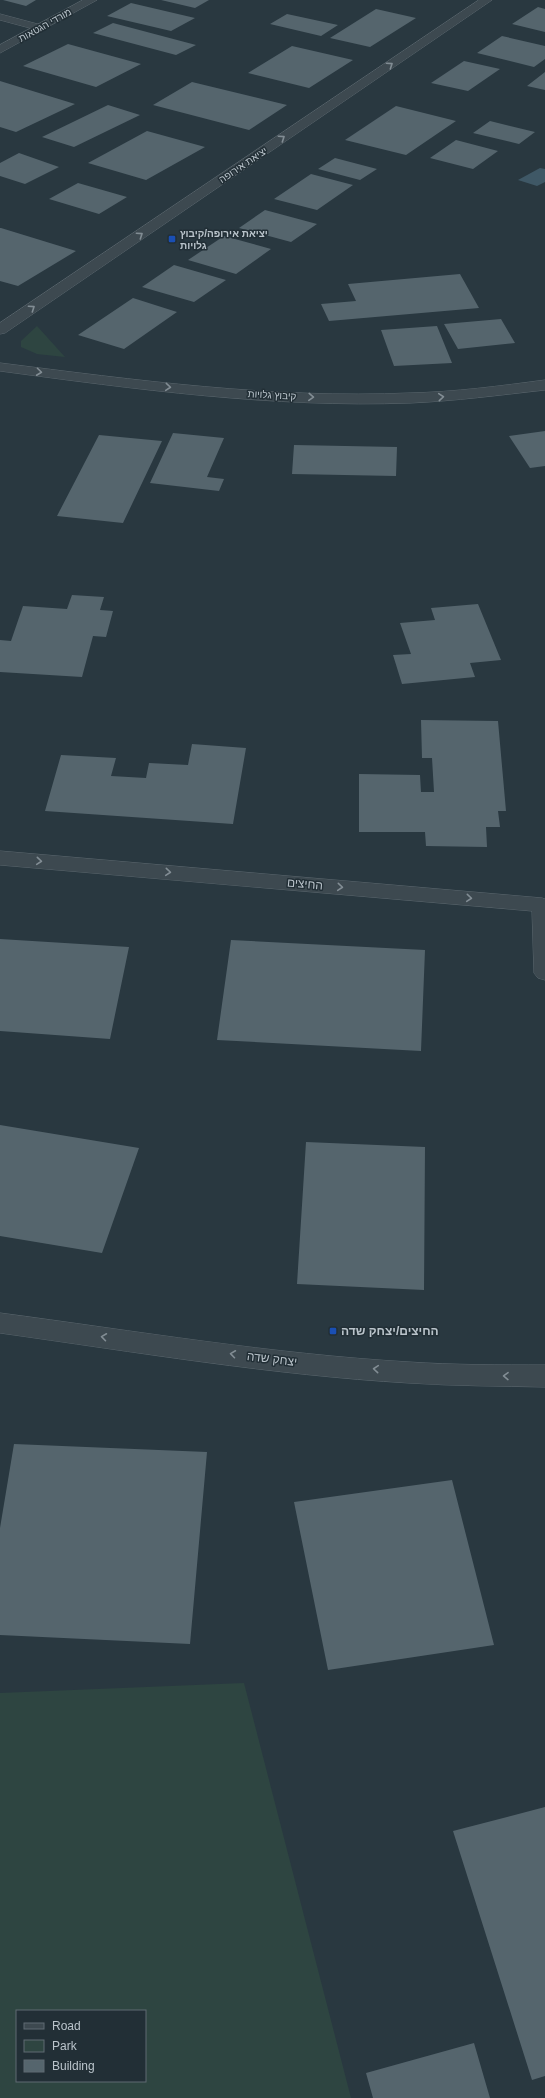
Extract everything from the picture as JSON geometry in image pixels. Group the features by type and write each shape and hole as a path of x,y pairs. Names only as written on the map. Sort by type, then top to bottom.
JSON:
{"street":[{"name":"מורדי הגטאות","path":"0,50 91,0"},
{"name":"יציאת אירופה","path":"0,330 486,0"},
{"path":"0,17 41,28"},
{"name":"קיבוץ גלויות","path":"0,368 144,385 236,393 364,400 437,398 545,385"},
{"name":"החיצים","path":"0,858 542,904 545,973"},
{"name":"יצחק שדה","path":"0,1323 297,1362 452,1375 545,1376"}],"green space":[{"path":"37,326 65,357 37,354 21,347 21,341"},
{"path":"244,1683 351,2098 0,2098 0,1693"}],"water":[{"path":"540,168 545,169 545,182 537,186 518,180"}],"building":[{"path":"3,0 36,0 26,6"},
{"path":"161,0 209,0 195,8"},
{"path":"131,3 195,18 171,31 107,16"},
{"path":"538,7 545,9 545,32 512,24"},
{"path":"376,9 416,18 370,47 330,38"},
{"path":"287,14 338,25 321,36 270,24"},
{"path":"113,23 196,45 176,55 93,33"},
{"path":"502,36 545,46 545,59 534,67 477,53"},
{"path":"68,44 141,64 96,87 23,66"},
{"path":"292,46 353,60 309,88 248,73"},
{"path":"464,61 500,69 468,91 431,83"},
{"path":"545,72 545,90 527,86"},
{"path":"0,81 75,104 16,132 0,127"},
{"path":"192,82 287,105 249,130 153,105"},
{"path":"108,105 140,115 74,147 42,137"},
{"path":"396,106 456,121 406,155 345,140"},
{"path":"490,121 535,132 519,144 473,133"},
{"path":"147,131 205,147 146,180 88,163"},
{"path":"456,140 498,151 473,169 430,158"},
{"path":"19,153 59,167 25,184 0,176 0,163"},
{"path":"335,158 377,169 360,180 318,169"},
{"path":"311,174 353,185 317,210 274,199"},
{"path":"78,183 127,197 99,214 49,199"},
{"path":"265,210 317,224 291,242 239,228"},
{"path":"0,228 76,251 18,286 0,281"},
{"path":"224,236 271,249 236,274 188,260"},
{"path":"174,265 226,280 194,302 142,287"},
{"path":"460,274 479,308 329,321 321,304 356,301 348,284"},
{"path":"133,298 177,312 124,349 78,335"},
{"path":"501,319 515,343 458,349 444,324"},
{"path":"437,326 452,363 394,366 381,330"},
{"path":"545,431 545,466 530,468 509,436"},
{"path":"173,433 224,438 207,477 224,479 219,491 150,483"},
{"path":"99,435 162,441 123,523 57,516"},
{"path":"294,445 397,447 396,476 292,474"},
{"path":"72,595 104,597 100,610 113,611 106,637 93,636 82,677 0,672 0,640 11,641 23,606 67,609"},
{"path":"478,604 501,660 470,663 475,677 402,684 393,655 411,654 400,623 435,620 431,608"},
{"path":"421,720 498,721 506,811 498,811 500,827 486,827 487,847 426,846 425,832 359,832 359,774 420,775 421,792 434,792 432,758 422,758"},
{"path":"192,744 246,748 233,824 45,811 61,755 116,758 111,776 146,778 149,763 188,765"},
{"path":"0,939 129,947 110,1039 0,1031"},
{"path":"231,940 425,950 421,1051 217,1040"},
{"path":"0,1125 139,1148 102,1253 0,1236"},
{"path":"306,1142 425,1147 424,1290 297,1284"},
{"path":"14,1444 207,1452 190,1644 0,1635 0,1528"},
{"path":"452,1480 494,1645 328,1670 294,1502"},
{"path":"545,1807 545,2076 532,2080 453,1831"},
{"path":"474,2043 490,2098 373,2098 366,2073"}],"place":[{"name":"יציאת אירופה/קיבוץ גלויות","path":"172,239"},
{"name":"החיצים/יצחק שדה","path":"333,1331"}]}
